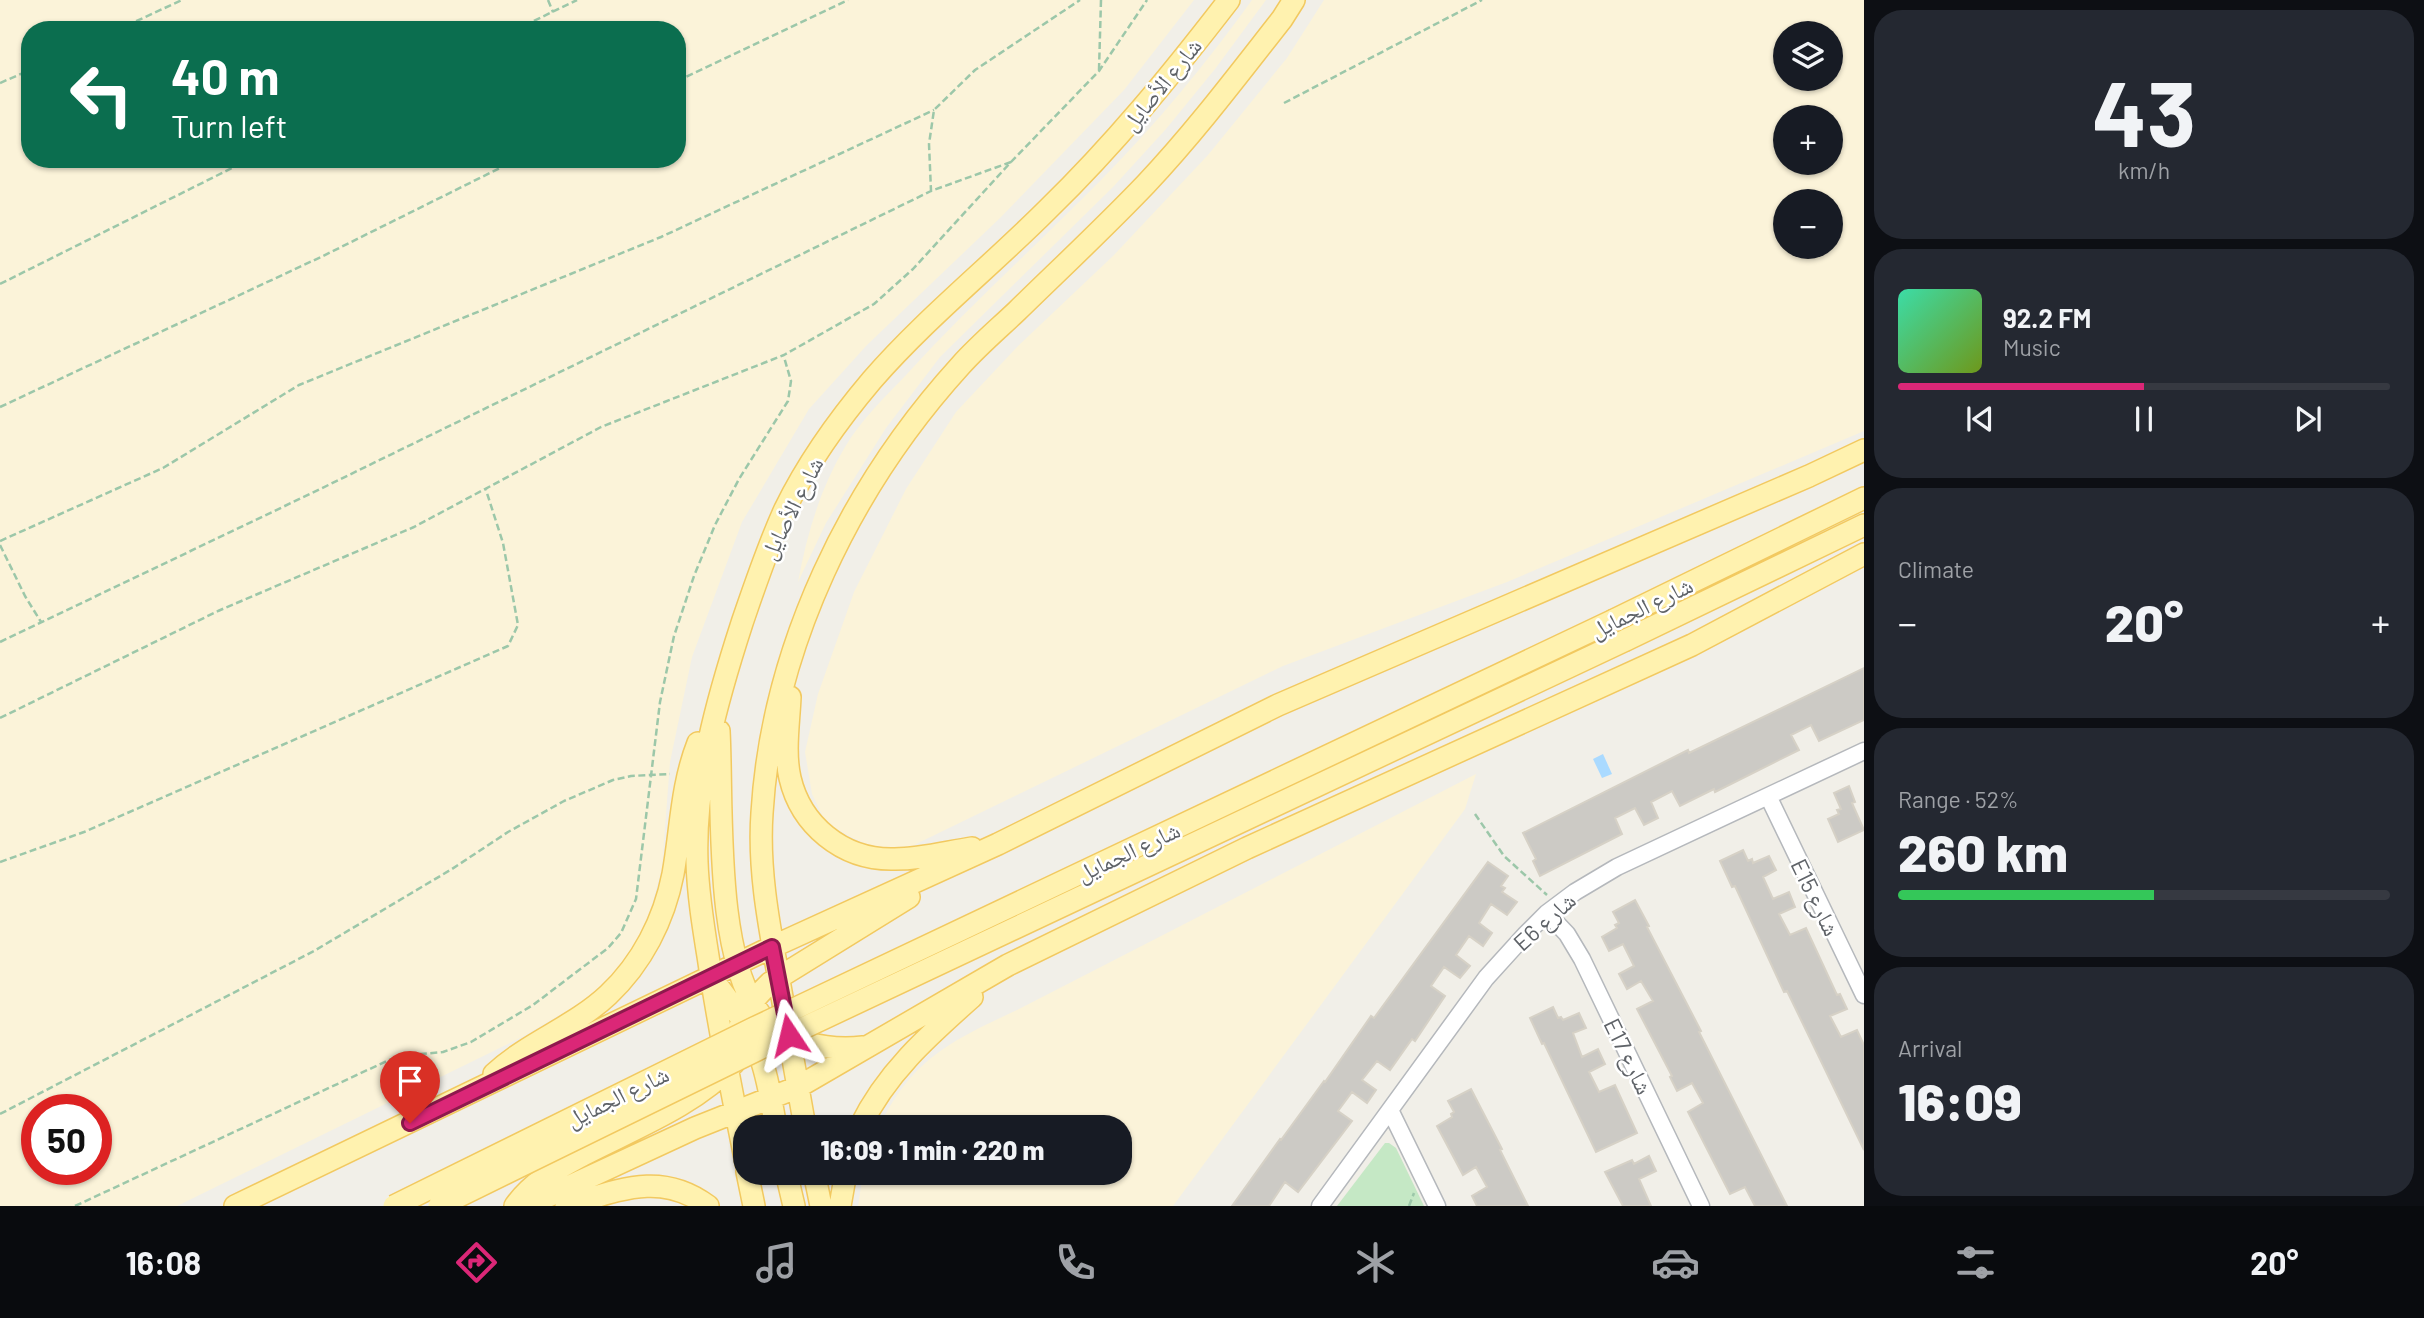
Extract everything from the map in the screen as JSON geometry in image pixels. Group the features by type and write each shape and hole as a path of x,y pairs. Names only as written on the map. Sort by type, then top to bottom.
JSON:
{"main road":[{"name":"شارع الأصايل","path":"731,1067 700,912 696,860 698,813 704,764 718,704 766,554 786,508 824,443 872,381 1107,150 1160,89 1228,0"},
{"path":"803,1115 789,1035 774,980 764,889 761,816 768,747 793,652 827,564 872,482 920,412 962,363 1144,186 1199,126 1294,0"},
{"path":"235,1206 772,947 998,844 1278,705 1864,450"},
{"name":"شارع الجمايل","path":"394,1206 754,1028 1614,620 1864,498"},
{"name":"شارع الجمايل","path":"439,1206 763,1046 1864,525"},
{"path":"527,1206 695,1128 798,1087 1008,965 1247,848 1692,645 1864,554"},
{"path":"793,652 789,776 797,801 811,823 830,840 849,851 871,858 893,860 998,844"},
{"path":"485,1087 504,1064 598,1004 619,983 647,947 668,894 688,774 700,738 718,704"},
{"path":"718,704 724,876 738,964 774,1115"},
{"path":"515,1206 536,1182 692,1098 731,1067 752,1018 774,980 998,844"},
{"path":"866,1115 897,1067 1008,965"},
{"path":"711,977 752,1018 789,1035 828,1048 869,1046"},
{"path":"731,1067 738,1115"},
{"path":"575,1205 631,1187 657,1185 682,1191 708,1206"},
{"path":"750,1185 754,1206"},
{"path":"789,1185 794,1206"},
{"path":"817,1185 821,1206"},
{"path":"840,1206 844,1185"}],"street":[{"name":"E6 شارع","path":"1320,1206 1486,978 1552,909 1618,867 1864,751"},
{"name":"E15 شارع","path":"1769,798 1864,995"},
{"name":"E17 شارع","path":"1552,909 1582,958 1701,1206"},
{"path":"1391,1112 1437,1206"}],"path":[{"path":"136,21 182,0"},
{"path":"548,0 553,12"},
{"path":"534,21 577,0"},
{"path":"686,77 848,0"},
{"path":"42,622 25,596 0,543 163,468 299,385 661,237 934,110 975,70 1080,0"},
{"path":"1099,71 1101,0"},
{"path":"0,718 218,611 414,527 601,427 784,355 874,304 913,270 1099,71 1147,0"},
{"path":"1284,103 1482,0"},
{"path":"0,83 21,74"},
{"path":"931,191 929,144 934,110"},
{"path":"0,642 931,191 1012,162"},
{"path":"0,284 232,168"},
{"path":"0,407 323,256 500,168"},
{"path":"75,1206 389,1060 399,1056 443,1052 458,1047 533,1005 608,948 621,933 630,917 639,880 660,702 668,658 683,606 715,525 733,490 788,401 791,381 784,355"},
{"path":"0,862 84,832 508,646 518,625 503,543 485,489"},
{"path":"0,1114 314,951 452,869 508,832 564,801 612,780 688,774"},
{"path":"1475,814 1504,856 1552,909"}],"green space":[{"path":"1385,1143 1396,1148 1424,1206 1337,1206"}],"sand":[{"path":"0,0 1194,0 1124,90 1000,218 867,345 809,409 742,522 692,657 670,762 662,868 643,936 604,989 522,1037 177,1206 0,1206"},
{"path":"1252,0 1266,0 1166,129 1113,187 940,357 886,428 826,523 798,582 810,529 822,496 836,463 858,427 954,324 1078,204 1162,115"},
{"path":"1324,0 1864,0 1864,431 1507,582 1283,666 912,846 878,849 853,838 826,823 812,794 805,752 818,694 854,592 906,489 956,412 1018,346 1114,255 1208,155 1287,58"},
{"path":"1476,774 1465,809 1173,1206 858,1206 861,1185 1132,1185 1132,1115 885,1115 905,1084 936,1054 973,1031"}],"water":[{"path":"1603,754 1612,774 1602,778 1593,759"}],"building":[{"path":"1864,668 1864,720 1819,741 1811,725 1791,735 1799,750 1715,792 1714,789 1680,806 1672,791 1651,802 1658,818 1644,825 1635,808 1615,818 1622,834 1540,876 1533,861 1536,859 1523,833 1688,750 1689,753"},
{"path":"1849,786 1855,802 1852,803 1864,830 1838,842 1828,819 1839,814 1837,810 1841,809 1834,793"},
{"path":"1743,850 1748,861 1752,859 1753,863 1769,856 1776,870 1763,877 1773,899 1789,892 1795,907 1779,914 1790,935 1806,928 1837,995 1840,994 1847,1009 1830,1016 1841,1037 1857,1030 1864,1045 1864,1150 1787,991 1784,992 1735,886 1732,887 1720,861"},
{"path":"1488,862 1508,876 1501,886 1505,888 1502,892 1517,902 1507,915 1491,904 1479,923 1492,933 1483,946 1469,936 1456,955 1470,966 1460,978 1444,967 1431,986 1445,996 1415,1041 1412,1039 1390,1070 1377,1061 1362,1080 1376,1090 1367,1103 1352,1092 1338,1111 1352,1121 1298,1192 1285,1182 1269,1206 1232,1206 1371,1016 1374,1018"},
{"path":"1635,900 1787,1206 1755,1206 1745,1187 1730,1194 1688,1112 1703,1103 1692,1083 1677,1091 1670,1077 1672,1076 1637,1009 1653,1001 1641,981 1627,989 1619,974 1634,966 1623,944 1609,951 1602,937 1617,928 1615,925 1619,923 1613,912"},
{"path":"1553,1007 1558,1018 1563,1020 1579,1013 1586,1028 1573,1033 1582,1057 1598,1049 1605,1064 1589,1072 1599,1092 1615,1085 1637,1133 1596,1152 1530,1018"},
{"path":"1471,1089 1528,1206 1477,1206 1472,1196 1487,1187 1476,1167 1463,1175 1437,1126 1452,1117 1454,1112 1448,1101"},
{"path":"1649,1156 1656,1171 1639,1179 1651,1206 1623,1206 1605,1172 1632,1160 1634,1164"}],"route":[{"path":"410,1123 772,947 789,1035"}]}
